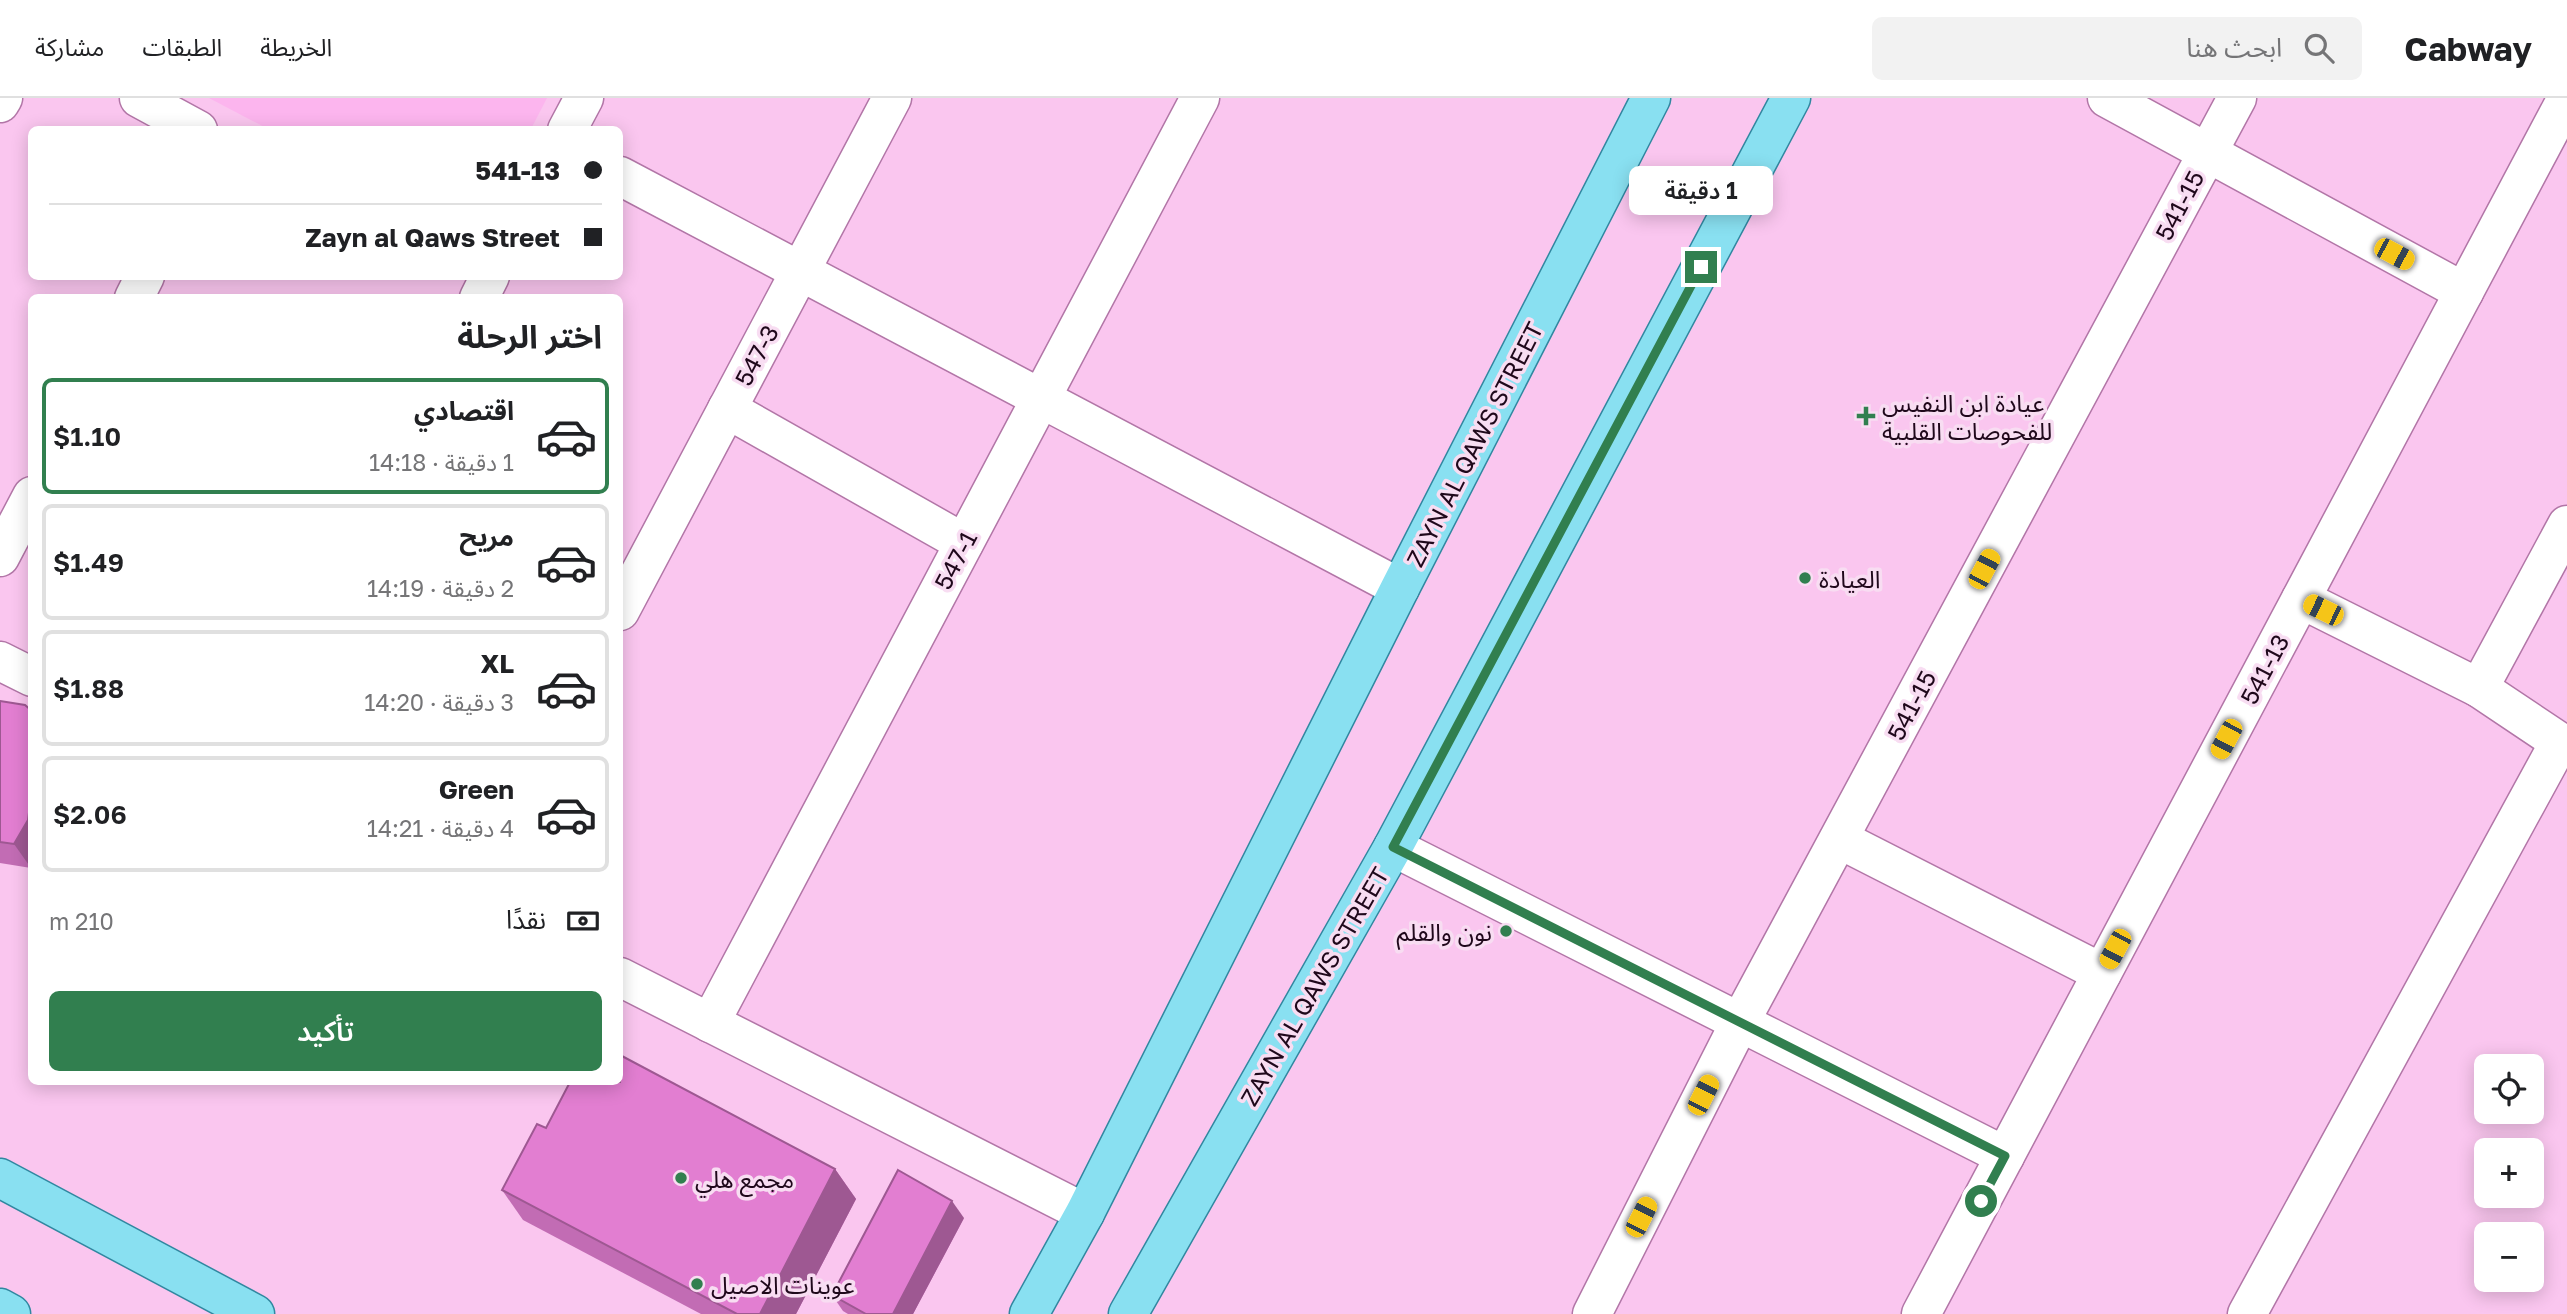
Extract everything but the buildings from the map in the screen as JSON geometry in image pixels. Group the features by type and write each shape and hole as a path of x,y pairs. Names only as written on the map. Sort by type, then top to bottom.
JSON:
{"main road":[{"name":"ZAYN AL QAWS STREET","path":"1030,1314 1085,1213 1651,98"},
{"name":"ZAYN AL QAWS STREET","path":"1128,1314 1393,847 1791,98"},
{"path":"0,1178 255,1314"},
{"path":"0,1308 11,1314"}],"street":[{"path":"0,103 2,98"},
{"path":"138,98 190,126"},
{"path":"569,126 584,98"},
{"name":"547-3","path":"623,605 892,98"},
{"name":"547-1","path":"710,1023 1200,98"},
{"path":"2107,98 2464,292"},
{"name":"541-15","path":"1592,1314 1740,1023 2237,98"},
{"name":"541-13","path":"1921,1314 2567,98"},
{"path":"623,178 1400,588"},
{"path":"727,409 964,542"},
{"path":"0,557 28,504"},
{"path":"2479,688 2565,533"},
{"path":"2247,1314 2563,745 2479,688 2301,599"},
{"path":"0,661 28,675"},
{"path":"1839,839 2102,973"},
{"path":"1393,847 2005,1156"},
{"path":"623,978 1085,1213"}],"shaded area":[{"path":"209,98 547,98 533,126 262,126"}],"place":[{"name":"عيادة ابن النفيس للفحوصات القلبية","path":"1866,416"},
{"name":"العيادة","path":"1805,578"},
{"name":"نون والقلم","path":"1506,931"},
{"name":"مجمع هلي","path":"681,1178"},
{"name":"عوينات الاصيل","path":"697,1284"}],"route":[{"path":"1701,267 1393,847 2005,1156 1981,1201"}]}
